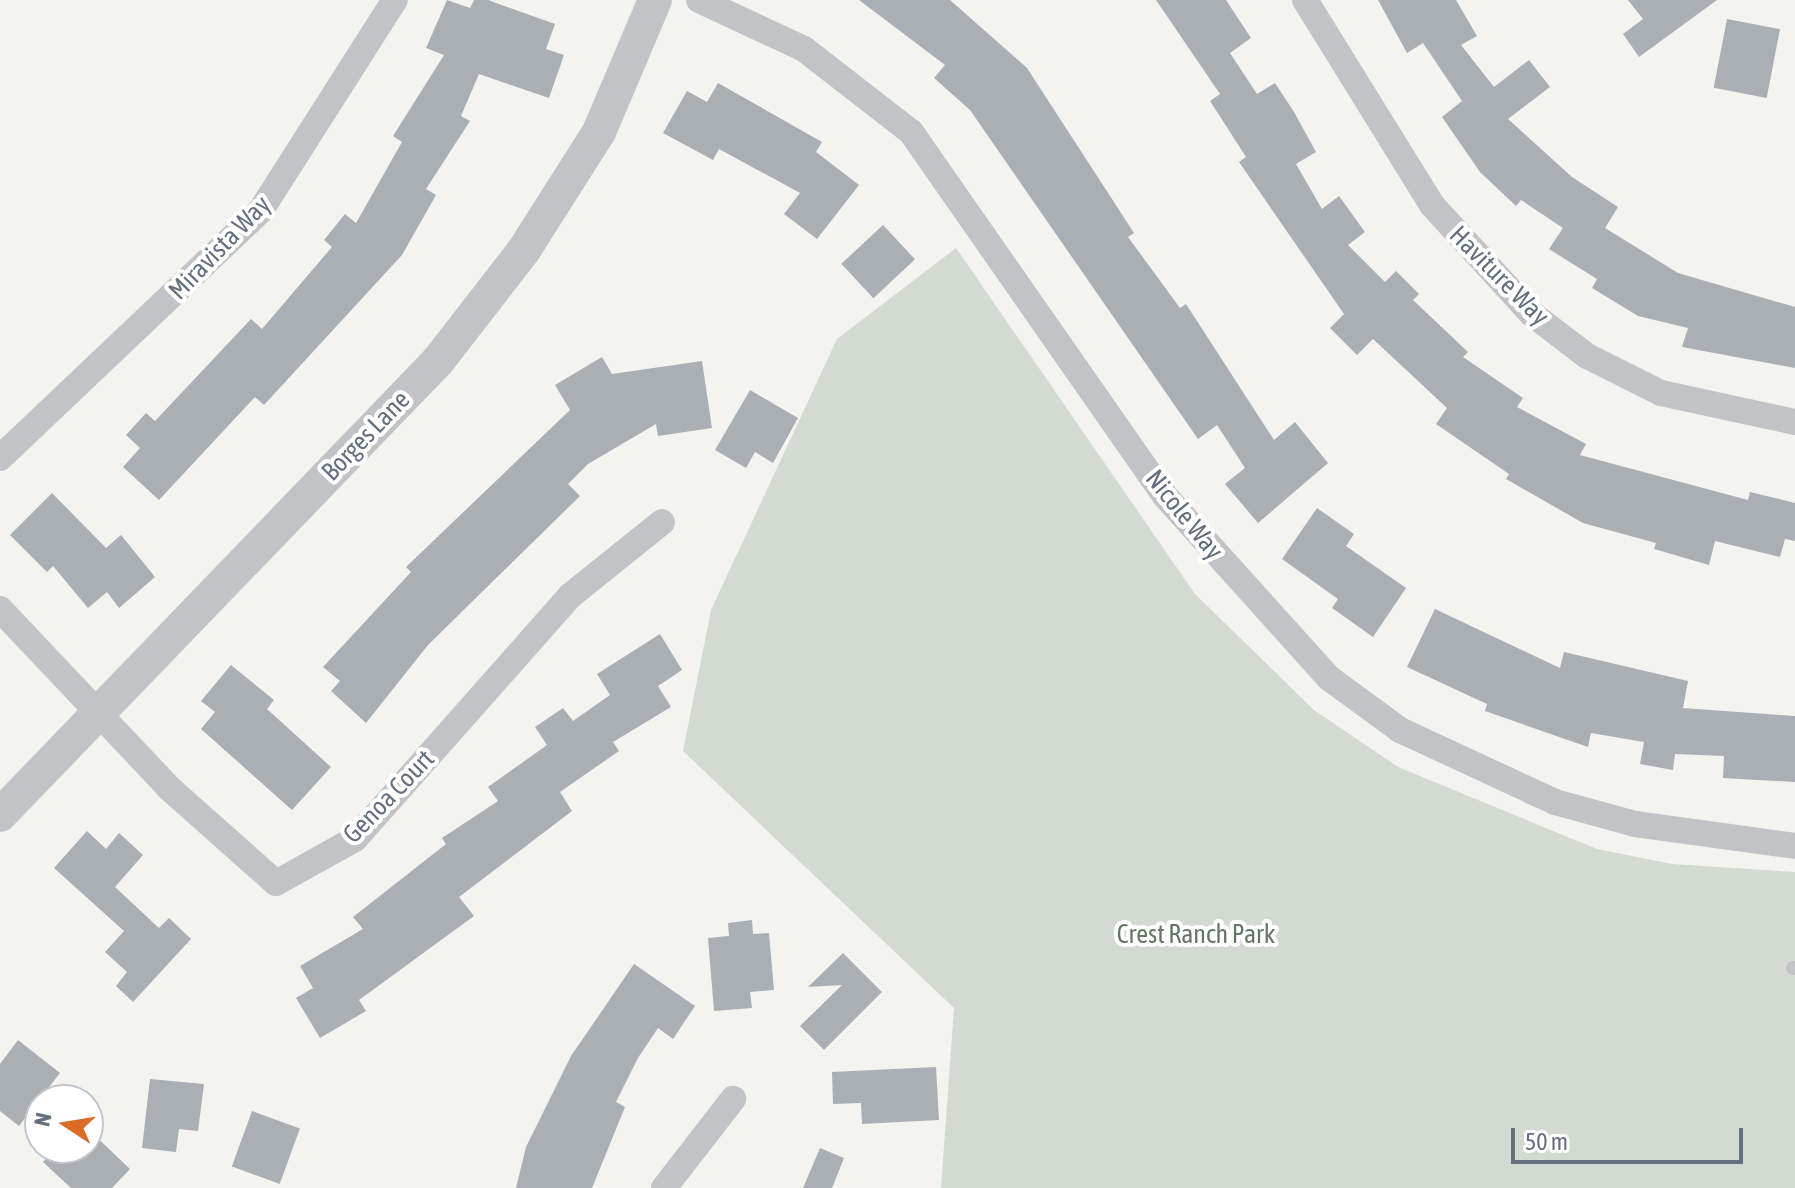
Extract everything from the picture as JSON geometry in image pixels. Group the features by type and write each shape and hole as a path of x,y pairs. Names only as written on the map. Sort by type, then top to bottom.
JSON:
{"street":[{"name":"Miravista Way","path":"0,458 261,210 395,0"},
{"name":"Borges Lane","path":"0,815 99,716 438,361 495,287 599,132 655,0"},
{"name":"Nicole Way","path":"699,0 804,49 911,132 1165,496 1329,678 1400,730 1555,802 1635,824 1795,846"},
{"name":"Haviture Way","path":"1305,0 1432,205 1532,314 1587,356 1661,393 1795,422"},
{"name":"Genoa Court","path":"99,716 276,883 355,839 570,596 662,522"},
{"path":"0,609 99,716"},
{"path":"664,1188 733,1099"}],"green space":[{"name":"Crest Ranch Park","path":"956,248 1195,594 1314,710 1398,767 1597,849 1672,864 1795,872 1795,1188 941,1188 954,1008 683,751 711,610 837,339"}],"building":[{"path":"447,0 470,8 474,0 488,0 555,24 546,49 564,55 549,98 479,74 461,116 470,121 426,189 436,195 402,255 264,405 255,397 159,500 123,467 140,448 126,435 146,413 155,421 251,319 262,329 332,247 324,240 345,214 356,223 402,142 393,136 444,55 426,48"},
{"path":"859,0 950,0 1027,68 1134,233 1128,237 1180,308 1186,304 1274,440 1295,422 1328,463 1258,523 1225,484 1245,468 1217,425 1198,439 970,110 934,78 945,65"},
{"path":"1156,0 1226,0 1251,38 1230,53 1257,94 1275,83 1294,112 1316,152 1296,164 1322,209 1339,196 1365,232 1348,245 1385,282 1396,271 1419,294 1413,300 1468,352 1463,357 1523,398 1517,407 1586,444 1580,455 1748,500 1750,492 1795,503 1795,541 1785,539 1780,557 1715,541 1709,565 1654,549 1656,543 1583,523 1506,479 1509,474 1436,424 1447,408 1373,339 1357,355 1330,328 1344,314 1239,162 1246,157 1210,101 1220,94"},
{"path":"1378,0 1456,0 1477,36 1461,45 1494,87 1529,60 1550,87 1508,119 1572,177 1618,207 1605,228 1678,273 1795,307 1795,368 1682,347 1688,328 1638,316 1592,288 1597,279 1549,249 1563,228 1521,200 1516,206 1480,172 1442,117 1462,101 1423,43 1407,53"},
{"path":"1628,0 1717,0 1639,57 1623,34 1643,19"},
{"path":"1727,19 1780,29 1767,98 1714,88"},
{"path":"718,83 822,142 816,152 859,185 817,239 784,214 800,193 719,149 713,160 663,133 687,91 707,102"},
{"path":"883,225 915,259 873,298 841,264"},
{"path":"602,357 612,374 702,361 712,428 658,436 656,424 588,464 568,484 580,496 428,645 366,723 331,691 340,681 323,667 411,572 406,567 570,410 555,385"},
{"path":"750,390 798,418 773,463 755,452 746,468 715,450"},
{"path":"52,493 106,548 121,535 155,577 119,608 107,592 88,608 53,566 47,572 10,535"},
{"path":"1317,508 1354,534 1346,546 1406,588 1373,637 1332,608 1338,599 1282,559"},
{"path":"1435,609 1560,668 1564,652 1688,681 1683,708 1795,716 1795,782 1723,778 1724,756 1675,754 1673,770 1640,764 1644,742 1591,733 1588,747 1485,711 1487,704 1407,667"},
{"path":"660,634 682,670 658,686 671,707 613,742 619,751 560,792 572,811 459,897 474,916 359,1000 366,1011 320,1038 296,998 313,988 300,966 363,929 353,917 446,844 442,838 498,801 488,787 547,745 535,727 563,708 573,721 610,695 597,674"},
{"path":"231,665 274,700 267,709 331,767 292,810 201,729 215,712 201,701"},
{"path":"87,831 106,849 119,833 143,855 115,887 159,928 169,918 191,939 133,1002 116,986 127,972 105,952 124,931 54,868"},
{"path":"752,920 753,934 769,933 774,990 750,992 752,1008 714,1011 708,938 729,936 728,923"},
{"path":"843,953 882,992 824,1050 800,1026 842,985 808,987"},
{"path":"634,964 695,1006 673,1039 658,1028 638,1058 616,1102 625,1107 592,1188 516,1188 526,1147 571,1056"},
{"path":"18,1040 60,1073 51,1084 24,1084 24,1120 19,1126 0,1111 0,1064"},
{"path":"936,1067 939,1120 862,1124 861,1103 833,1104 832,1072"},
{"path":"150,1079 204,1084 198,1131 179,1129 176,1152 142,1148"},
{"path":"252,1111 300,1128 280,1184 232,1166"},
{"path":"104,1144 130,1169 112,1188 71,1188 45,1164 104,1164"},
{"path":"820,1148 844,1158 832,1188 803,1188"}]}
